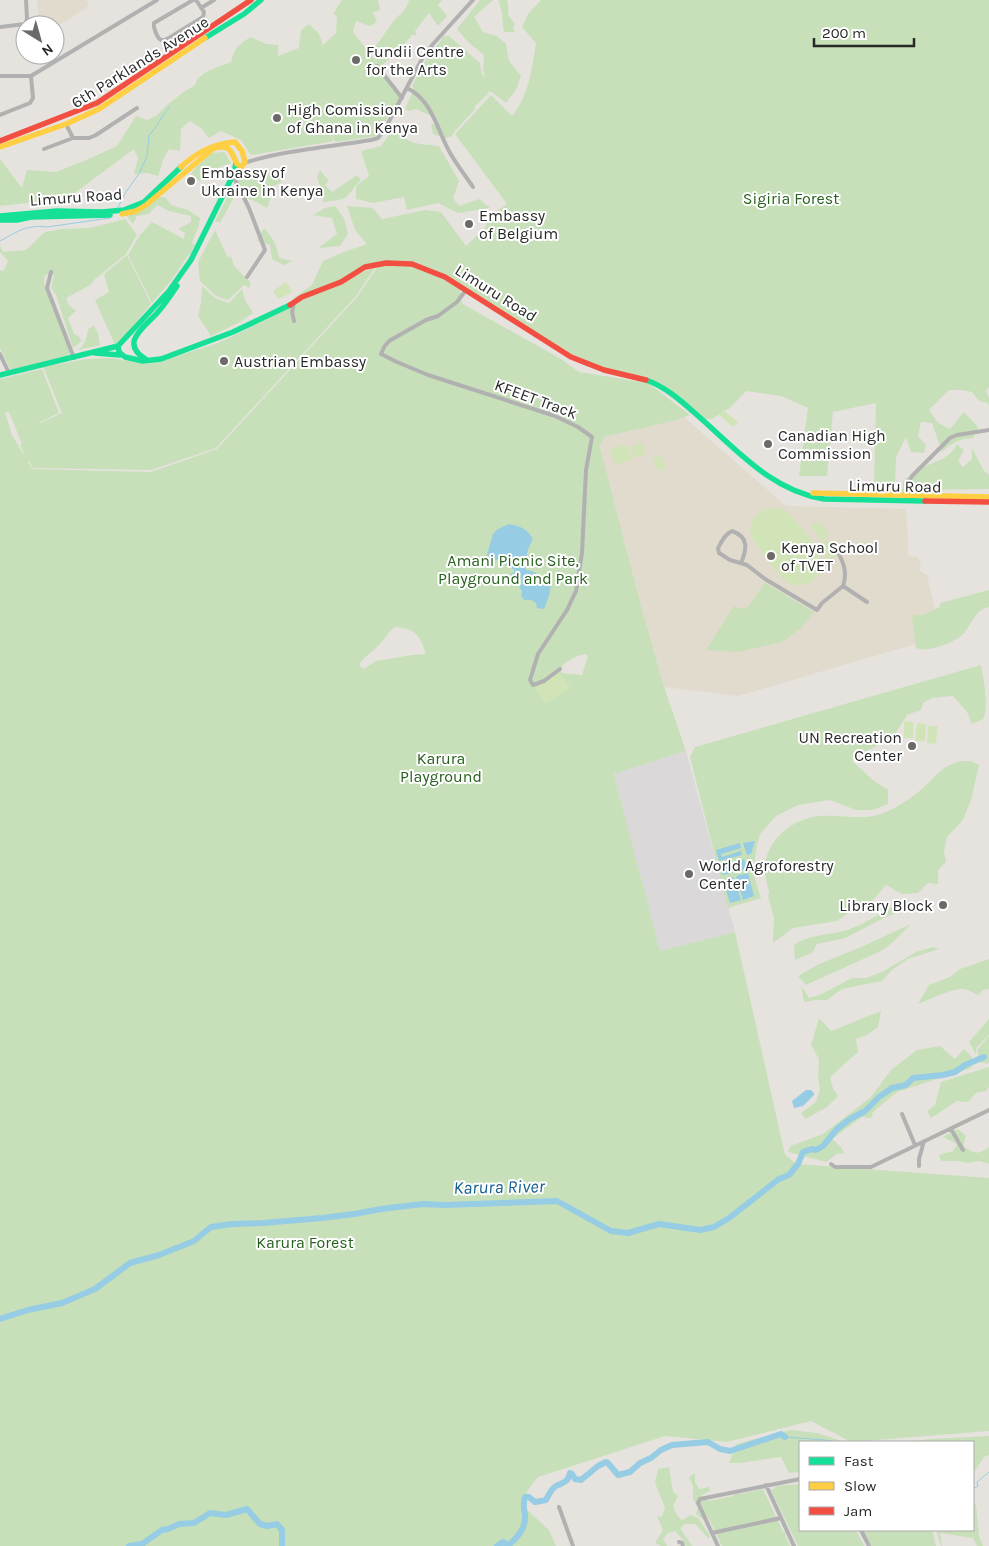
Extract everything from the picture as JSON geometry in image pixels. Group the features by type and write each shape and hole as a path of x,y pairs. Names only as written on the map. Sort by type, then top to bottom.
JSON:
{"main road":[{"name":"6th Parklands Avenue","path":"0,141 97,103 251,0"},
{"name":"6th Parklands Avenue","path":"0,147 86,116 244,14 261,0"},
{"name":"Limuru Road","path":"0,216 56,211 112,213 146,200 203,150 212,146 226,142 235,142 243,152 241,161"},
{"path":"0,220 131,212 146,205 214,148 222,146 227,148 241,161"},
{"path":"127,357 132,355 137,333 169,298 186,273 241,161"},
{"path":"120,355 121,344 146,314 169,291 191,260 241,161"},
{"name":"Limuru Road","path":"90,354 120,355 138,361 151,361 170,357 233,332 294,303 302,297 341,282 365,267 386,263 412,264 445,277 571,357 604,370 654,382 667,389 759,470 779,484 824,499 910,501 921,498 989,497"},
{"path":"0,375 90,354 129,342 143,358 151,361"},
{"name":"Limuru Road","path":"801,492 905,496 989,503"}],"street":[{"path":"0,27 25,24 27,19 26,0"},
{"path":"0,76 31,76 157,0"},
{"path":"194,0 201,8 204,14 203,17 168,38 160,39 153,28 154,23 194,0"},
{"path":"201,8 214,0"},
{"path":"241,161 376,140 383,132 423,57 473,0"},
{"path":"377,66 402,98"},
{"path":"0,114 30,103 33,98 31,76"},
{"path":"407,88 423,101 434,115 452,156 474,187"},
{"path":"44,149 73,138 96,136 137,108"},
{"path":"66,124 73,138"},
{"path":"234,178 250,208 265,250 247,277"},
{"path":"51,272 48,288 74,358"},
{"name":"KFEET Track","path":"466,290 457,302 438,316 426,320 389,341 381,354 428,374 555,416 578,427 592,437 586,470 582,553 576,590 567,610 538,654 530,680 531,684 544,681 560,669"},
{"path":"294,303 292,312 294,321"},
{"path":"0,354 9,373"},
{"path":"900,501 905,496 912,476 950,438 989,430"},
{"path":"905,496 910,501"},
{"path":"741,563 746,547 739,535 732,531 723,540 718,551 722,556 741,563 818,610 822,602 843,586 845,580 842,559 835,548"},
{"path":"843,586 867,602"},
{"path":"831,1164 835,1167 872,1167 989,1110"},
{"path":"902,1114 915,1146"},
{"path":"951,1129 963,1150"},
{"path":"919,1166 924,1142"},
{"path":"718,1546 698,1502 700,1498 799,1479"},
{"path":"766,1486 794,1546"},
{"path":"559,1507 573,1546"},
{"path":"712,1533 780,1518"},
{"path":"861,1531 868,1546"},
{"path":"679,1542 684,1546"}],"shaded area":[{"path":"37,0 86,0 89,6 65,22 65,15 38,15"},
{"name":"Kenya School of TVET","path":"684,417 786,506 906,509 908,555 917,557 921,563 920,571 927,575 935,610 929,640 738,696 664,687 600,447 604,437"},
{"path":"686,751 735,932 660,952 614,774"}],"green space":[{"path":"342,0 378,0 380,10 373,12 377,22 370,26 356,21 353,32 377,63 371,51 405,9 409,0 442,0 438,5 447,16 438,26 429,13 415,31 417,35 412,35 401,48 401,56 394,55 380,67 402,95 376,136 336,142 317,118 334,141 253,155 250,154 241,140 221,131 209,138 201,128 190,121 181,129 180,151 169,149 158,176 148,173 134,174 138,158 134,149 76,192 62,199 0,206 0,159 22,188 27,170 56,172 117,146 136,116 147,120 156,116 182,93 195,85 197,80 205,73 231,62 238,47 251,37 266,44 278,45 278,56 299,48 301,30 309,24 319,34 323,45 336,33 337,16 333,14"},
{"path":"480,0 493,0 474,17 483,32 497,36 506,44 509,61 521,76 517,88 506,103 492,92 487,91 489,93 475,106 475,109 452,136 446,138 433,134 431,124 434,124 434,117 416,109 409,111 405,109 414,89 412,86 428,56 444,35 446,37 448,35 480,63 481,71 485,76 483,70 484,55 469,43 457,29"},
{"path":"498,0 506,0 508,2 508,14 515,25 513,27 515,32 504,32 502,12"},
{"name":"Karura Forest","path":"541,0 989,0 989,387 986,391 989,398 989,407 988,403 979,401 972,392 949,390 929,410 938,423 950,429 964,412 978,427 973,438 956,442 942,452 932,423 921,422 918,436 926,445 924,453 911,452 906,437 896,457 895,483 874,484 876,403 833,412 827,476 799,476 808,408 781,396 746,391 731,407 712,419 699,419 652,380 586,364 460,288 463,304 561,359 579,372 648,383 690,415 673,421 604,437 600,447 664,687 686,751 614,774 660,951 735,932 785,1155 797,1164 989,1178 989,1431 849,1441 811,1421 727,1442 665,1436 538,1477 527,1491 526,1509 549,1530 556,1546 0,1546 0,379 42,369 59,413 40,423 62,413 43,367 87,359 111,358 147,364 218,343 248,329 279,311 374,267 356,271 334,284 292,299 312,285 323,261 367,244 355,230 347,206 373,208 382,219 425,210 441,212 466,246 486,227 487,218 507,204 455,134 491,95 512,116 518,108 529,81 536,43 522,27 528,14","holes":["378,266 357,297 217,449 151,472 32,469 28,462 33,468 151,470 216,448 356,296","9,412 22,444 20,445 24,453 12,435 5,413","395,627 408,629 416,634 422,642 426,654 376,661 364,669 359,665","585,654 588,656 582,675 562,673 560,669 571,659"]},
{"path":"394,128 414,143 439,146 459,181 453,198 459,206 479,199 490,208 458,213 438,203 407,210 404,197 373,203 356,199 356,186 369,176 361,151 381,146"},
{"path":"224,152 231,163 215,169 200,181 190,176 195,168 212,153"},
{"path":"259,170 259,180 276,170 282,182 272,187 273,192 267,208 252,200 238,196 235,189 241,174"},
{"path":"320,170 329,181 325,185 332,192 357,175 361,180 345,198 323,202 317,177"},
{"path":"230,192 233,193 234,197 220,223 215,221"},
{"path":"165,197 171,205 188,210 200,218 192,243 195,245 192,252 152,303 128,255 140,235 152,222 184,239 185,233 178,229 191,222 191,216 169,211 157,205 149,214 137,216 133,224 127,217 152,198"},
{"path":"335,206 344,218 348,234 340,246 318,248 337,234 332,218 313,215 325,208"},
{"path":"125,219 137,235 126,254 90,285 66,298 69,305 76,311 68,318 74,334 82,341 73,348 56,295 51,288 54,275 45,275 44,283 70,352 69,355 11,370 0,348 0,271 4,270 8,261 0,252 0,246 3,252 26,250 45,232 61,229 90,228"},
{"path":"264,228 274,242 279,258 293,261 284,265 272,259 270,245 257,241"},
{"path":"215,230 228,258 231,256 234,266 251,283 249,288 244,285 228,300 216,296 200,281 198,262"},
{"path":"127,255 151,304 115,345 95,300 109,292 104,274"},
{"path":"286,282 293,292 278,299 273,291"},
{"path":"202,286 215,298 229,303 242,289 245,300 253,313 240,322 211,336 198,316"},
{"path":"94,326 98,333 100,345 78,350 85,341 88,329"},
{"path":"723,410 738,422 733,427 719,415"},
{"path":"642,442 646,453 635,458 630,447"},
{"path":"626,444 632,459 616,465 610,450"},
{"path":"957,444 964,450 958,461 963,467 972,459 972,448 984,471 989,474 989,489 902,492 903,481 918,470 947,456"},
{"path":"661,455 666,468 658,471 653,458"},
{"path":"770,508 781,509 789,514 807,535 821,558 822,566 819,574 811,582 800,586 789,583 775,569 752,538 750,528 753,519 760,512"},
{"path":"820,521 829,536 821,542 811,526"},
{"path":"827,540 837,556 828,561 819,546"},
{"path":"765,583 814,612 801,628 782,642 738,652 706,650 734,606 742,609 748,607"},
{"path":"989,590 989,607 984,608 977,614 963,634 947,644 934,648 916,648 912,618 915,615 923,615 940,607 940,603"},
{"path":"981,665 986,701 983,719 972,724 967,712 953,696 932,698 923,703 921,710 907,715 892,739 853,757 853,762 874,781 888,789 888,804 873,810 856,810 830,800 798,805 776,816 760,834 756,850 753,873 761,898 728,908 690,757 695,747"},
{"path":"559,672 570,687 546,704 535,688"},
{"path":"904,721 913,722 913,738 904,738"},
{"path":"917,723 926,724 925,741 915,741"},
{"path":"928,726 938,726 936,744 927,743"},
{"path":"960,761 971,761 979,765 971,800 963,820 947,837 944,851 946,862 938,870 938,884 928,883 918,893 902,894 886,885 873,900 854,909 837,921 793,928 773,943 774,918 768,896 765,870 769,850 782,833 800,821 820,816 866,817 881,814 905,802 943,769"},
{"path":"909,900 912,906 845,938 817,944 812,953 795,960 794,945 800,941 850,929"},
{"path":"911,924 883,950 806,985 798,976 819,964"},
{"path":"933,947 939,949 908,959 892,970 882,981 842,989 827,1000 804,1002 801,985 809,998 822,994 852,978 866,978 882,972 916,952"},
{"path":"989,959 989,989 983,990 978,995 967,990 958,989 918,1004 929,985 950,977 960,969"},
{"path":"881,1011 878,1027 867,1035 856,1039 858,1052 830,1077 833,1088 838,1096 827,1107 806,1119 801,1113 816,1102 820,1089 818,1077 819,1059 811,1045 819,1018 831,1031"},
{"path":"989,1019 989,1035 976,1048 976,1054 969,1042"},
{"path":"989,1036 989,1062 987,1064 980,1062 977,1050"},
{"path":"940,1046 955,1059 964,1049 972,1057 971,1068 897,1092 873,1112 871,1118 862,1117 832,1139 845,1154 838,1153 826,1162 788,1152 790,1146 823,1134 871,1097 891,1070 917,1050"},
{"path":"989,1067 989,1087 986,1091 976,1093 968,1102 957,1101 931,1118 927,1111 935,1105 941,1082"},
{"path":"958,1129 966,1136 963,1146 976,1152 981,1152 989,1147 989,1164 979,1161 969,1163 941,1161 939,1155 953,1151 957,1144 943,1137"},
{"path":"791,1430 817,1433 842,1441 799,1441 799,1472 789,1473 781,1457 729,1463 736,1444"},
{"path":"989,1436 989,1455 984,1457 974,1472 974,1441 913,1441"},
{"path":"669,1467 673,1492 678,1496 673,1506 677,1515 682,1520 691,1515 698,1518 710,1536 709,1539 695,1524 685,1524 680,1528 692,1546 686,1546 675,1531 668,1533 663,1539 667,1546 655,1543 663,1530 657,1516 662,1517 665,1507 655,1483 658,1469"},
{"path":"695,1473 695,1482 699,1489 709,1487 710,1491 701,1495 708,1501 733,1496 736,1493 740,1494 763,1489 790,1546 722,1546 708,1517 702,1519 696,1514 698,1507 693,1498 693,1486 689,1477"},
{"path":"799,1484 799,1531 856,1531 864,1546 798,1546 771,1490 777,1486"},
{"path":"974,1503 976,1504 979,1536 983,1546 977,1546 973,1538 940,1533 941,1546 936,1531 974,1531"},
{"path":"864,1531 932,1531 936,1546 871,1546"}],"water":[{"path":"509,524 523,528 533,539 527,554 526,570 536,573 551,584 544,609 537,608 536,603 531,600 524,600 519,587 522,584 521,579 515,579 510,575 515,571 513,569 498,560 486,558 493,534 498,529"},
{"path":"755,841 751,854 747,855 743,843"},
{"path":"740,843 741,848 721,854 722,857 741,851 742,855 719,861 716,850"},
{"path":"744,859 747,869 722,875 720,866"},
{"path":"748,873 754,896 743,900 736,876"},
{"path":"734,877 741,900 730,903 723,880"},
{"path":"806,1090 811,1090 814,1095 803,1106 794,1108 792,1101"}],"waterway":[{"path":"117,209 140,172 147,156 149,135 170,107"},
{"path":"0,241 28,228 110,218"},
{"name":"Karura River","path":"0,1319 28,1310 62,1303 95,1289 130,1263 159,1255 194,1241 211,1227 232,1224 322,1218 423,1204 557,1201 611,1231 628,1233 659,1224 700,1230 714,1227 729,1218 779,1179 789,1175 798,1164 803,1152 812,1149 816,1150 823,1146 837,1129 865,1111 879,1097 892,1088 906,1085 913,1078 955,1072 965,1065 984,1057"},
{"path":"497,1546 503,1542 509,1545 518,1536 525,1522 525,1497 529,1497 535,1502 546,1500 556,1486 567,1480 570,1473 575,1479 581,1480 606,1462 618,1475 630,1472 640,1463 672,1445 708,1442 720,1449 730,1451 781,1434 785,1437"},
{"path":"785,1437 830,1441"},
{"path":"974,1488 978,1486 977,1482 989,1472"},
{"path":"129,1546 142,1544 162,1530 179,1524 194,1523 210,1513 226,1515 247,1509 260,1524 267,1526 277,1524 282,1530 282,1546"}],"traffic: fast":[{"path":"205,38 244,14 261,0"},
{"path":"236,163 234,173 191,260 169,291 118,346 119,352 125,357 143,361 161,359 233,332 290,305"},
{"path":"0,216 57,211 102,212 124,210 144,202 181,167"},
{"path":"0,220 17,220 31,217 110,215"},
{"path":"147,360 135,348 136,336 161,309 177,286"},
{"path":"0,375 118,346"},
{"path":"95,353 120,355"},
{"path":"646,380 660,386 673,395 740,454 771,478 787,487 824,499 925,501"}],"traffic: slow":[{"path":"0,147 66,124 99,109 205,38"},
{"path":"181,167 193,157 206,150 235,142 242,151 245,162 236,174"},
{"path":"122,214 136,211 146,205 214,148 227,148 237,164"},
{"path":"813,493 989,497"}],"traffic: jam":[{"path":"0,141 97,103 251,0"},
{"path":"290,305 302,297 341,282 365,267 386,263 412,264 445,277 571,357 604,370 646,380"},
{"path":"925,501 989,502"}],"place":[{"name":"Fundii Centre for the Arts","path":"356,60"},
{"name":"High Comission of Ghana in Kenya","path":"277,118"},
{"name":"Embassy of Ukraine in Kenya","path":"191,181"},
{"name":"Embassy of Belgium","path":"469,224"},
{"name":"Austrian Embassy","path":"224,361"},
{"name":"Canadian High Commission","path":"768,444"},
{"name":"Kenya School of TVET","path":"771,556"},
{"name":"UN Recreation Center","path":"912,746"},
{"name":"World Agroforestry Center","path":"689,874"},
{"name":"Library Block","path":"943,905"}],"park label":[{"name":"Sigiria Forest","path":"791,198"},
{"name":"Amani Picnic Site, Playground and Park","path":"513,569"},
{"name":"Karura Playground","path":"441,767"}]}
